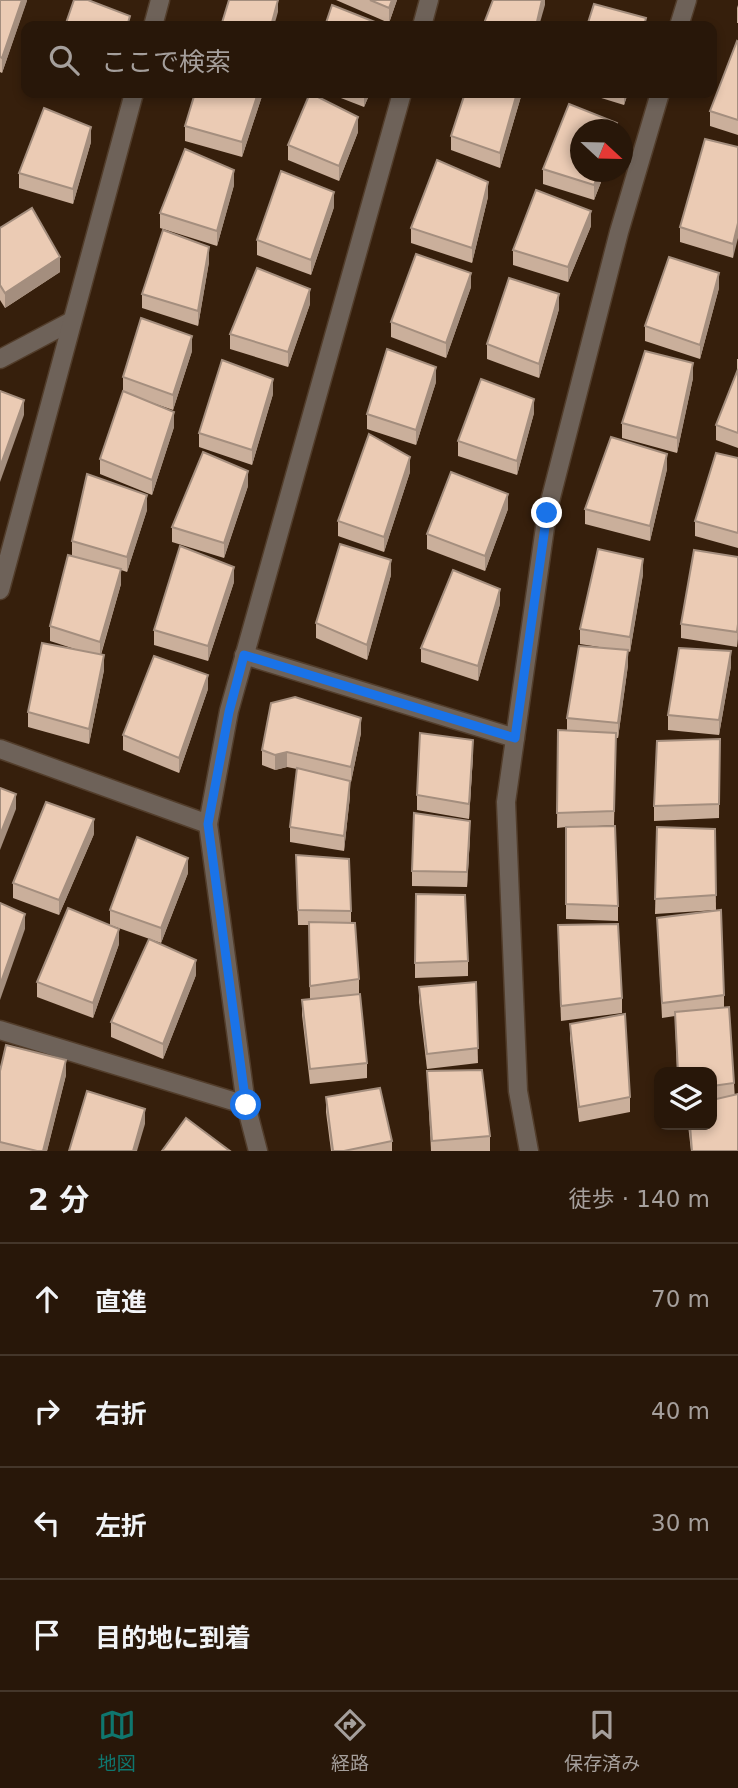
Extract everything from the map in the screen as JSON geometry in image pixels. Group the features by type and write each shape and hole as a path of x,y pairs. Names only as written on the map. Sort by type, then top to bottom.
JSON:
{"street":[{"path":"154,21 160,0"},
{"path":"423,21 429,0"},
{"path":"680,21 686,0"},
{"path":"0,590 133,98"},
{"path":"258,1151 246,1105 208,824 229,712 244,655 401,98"},
{"path":"528,1151 518,1091 506,802 547,513 619,232 659,98"},
{"path":"0,359 72,321"},
{"path":"244,655 515,738"},
{"path":"0,749 208,824"},
{"path":"0,1030 246,1105"}],"building":[{"path":"0,0 22,0 2,58 0,57"},
{"path":"74,0 88,0 130,16 128,21 67,21"},
{"path":"229,0 278,0 272,21 223,21"},
{"path":"370,0 392,0 389,8"},
{"path":"493,0 542,0 537,21 485,21"},
{"path":"594,4 646,18 645,21 589,21"},
{"path":"332,5 372,21 327,21"},
{"path":"737,41 738,120 710,111"},
{"path":"193,98 256,98 242,142 185,126"},
{"path":"308,98 320,98 358,117 339,166 288,145"},
{"path":"463,98 516,98 500,153 451,136"},
{"path":"569,104 607,119 570,119 570,177 543,169"},
{"path":"44,108 91,127 73,189 19,173"},
{"path":"705,139 738,147 738,223 733,244 680,227"},
{"path":"185,149 234,170 217,231 160,213"},
{"path":"437,160 488,182 472,248 411,228"},
{"path":"281,171 334,192 311,260 257,240"},
{"path":"536,190 591,211 568,267 513,250"},
{"path":"32,208 60,257 5,293 0,285 0,228"},
{"path":"163,230 209,247 198,311 142,294"},
{"path":"416,254 471,273 446,343 391,322"},
{"path":"669,257 719,273 700,345 645,326"},
{"path":"257,268 310,289 288,352 230,334"},
{"path":"509,278 559,294 539,364 487,344"},
{"path":"141,318 192,336 173,395 123,377"},
{"path":"387,349 436,367 416,430 367,414"},
{"path":"645,351 693,363 677,438 622,423"},
{"path":"222,360 273,379 252,450 199,433"},
{"path":"738,369 738,433 716,425"},
{"path":"481,379 534,399 517,461 458,441"},
{"path":"0,391 24,400 0,467"},
{"path":"123,391 174,412 152,480 100,459"},
{"path":"369,434 410,457 384,537 338,521"},
{"path":"611,437 667,454 650,526 585,509"},
{"path":"203,452 248,471 224,543 172,527"},
{"path":"716,453 738,458 738,533 695,521"},
{"path":"451,472 508,494 485,556 427,534"},
{"path":"87,474 147,495 127,557 72,541"},
{"path":"340,544 391,560 367,645 316,623"},
{"path":"180,546 234,567 208,646 154,630"},
{"path":"598,549 643,559 630,637 580,629"},
{"path":"694,550 738,557 737,632 681,624"},
{"path":"68,555 121,569 100,642 50,626"},
{"path":"453,570 500,589 478,666 421,648"},
{"path":"42,643 104,655 89,729 28,712"},
{"path":"579,646 628,650 618,723 567,718"},
{"path":"679,648 731,651 719,720 668,715"},
{"path":"154,656 208,675 179,758 123,735"},
{"path":"295,697 361,718 351,767 287,752 275,755 262,750 271,703"},
{"path":"558,730 616,733 614,811 557,813"},
{"path":"420,733 473,740 469,804 417,795"},
{"path":"720,739 719,804 654,806 657,741"},
{"path":"297,768 350,781 344,836 290,827"},
{"path":"0,788 16,794 0,835"},
{"path":"46,802 94,819 59,900 13,883"},
{"path":"414,813 470,821 467,872 412,871"},
{"path":"615,826 618,906 566,904 566,827"},
{"path":"657,827 715,829 716,895 655,899"},
{"path":"137,837 188,858 161,928 110,910"},
{"path":"296,855 349,859 351,911 298,910"},
{"path":"416,894 465,895 468,961 415,963"},
{"path":"0,903 25,914 0,985"},
{"path":"68,908 119,929 93,1003 37,982"},
{"path":"721,910 724,995 662,1003 657,918"},
{"path":"309,922 355,923 359,979 310,986"},
{"path":"618,924 622,998 561,1006 558,925"},
{"path":"149,939 196,960 163,1044 111,1022"},
{"path":"476,982 478,1048 427,1054 419,987"},
{"path":"360,994 367,1063 310,1069 302,1000"},
{"path":"729,1007 734,1083 717,1085 717,1067 678,1067 675,1012"},
{"path":"625,1014 630,1097 579,1107 570,1024"},
{"path":"6,1045 66,1060 43,1151 0,1142 0,1071"},
{"path":"482,1070 490,1136 432,1141 427,1071"},
{"path":"380,1088 392,1141 333,1151 326,1097"},
{"path":"87,1091 145,1109 133,1151 69,1151"},
{"path":"738,1094 738,1151 692,1151 690,1130 717,1130 717,1099"},
{"path":"186,1118 230,1151 162,1151"}],"route":[{"path":"246,1105 208,824 229,712 244,655 515,738 547,513"}]}
